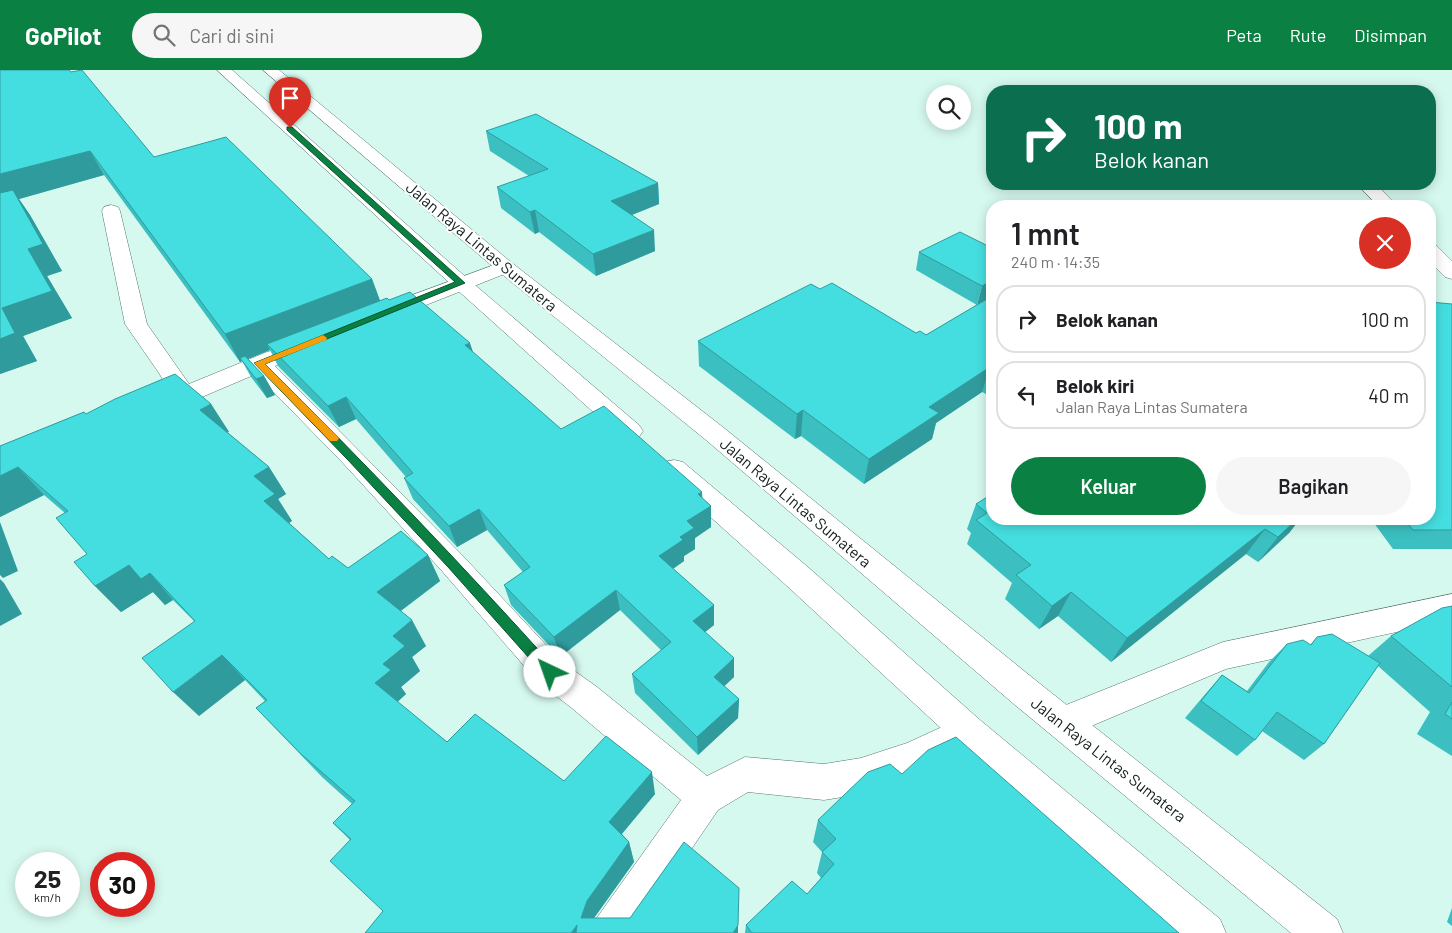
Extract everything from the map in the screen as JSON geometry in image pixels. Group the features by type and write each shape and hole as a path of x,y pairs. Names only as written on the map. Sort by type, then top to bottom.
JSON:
{"main road":[{"path":"224,70 461,283 798,577 968,731 1206,933"},
{"name":"Jalan Raya Lintas Sumatera","path":"270,70 505,267 715,434 1027,694 1323,933"},
{"path":"1372,190 1382,200"},
{"path":"112,211 136,324 170,371 184,395"},
{"path":"1436,256 1452,273"},
{"path":"369,319 505,267"},
{"path":"140,414 296,348"},
{"path":"259,363 351,456 452,563 550,672 585,698 705,797"},
{"path":"1063,722 1223,656 1452,607"},
{"path":"610,933 705,797 745,774 824,782 861,776 914,757 968,731"}],"building":[{"path":"0,70 69,70 71,72 82,70 154,157 226,137 372,279 225,334 90,151 0,174"},
{"path":"536,114 658,183 611,201 654,230 593,254 535,210 530,212 497,187 548,169 486,131"},
{"path":"13,190 43,244 28,249 52,291 2,308 15,333 0,339 0,193"},
{"path":"960,232 986,245 986,284 982,286 919,252"},
{"path":"832,283 916,333 920,331 926,335 986,300 986,370 929,407 939,413 869,459 803,410 797,414 698,341 811,284 820,289"},
{"path":"410,292 470,343 465,345 561,429 604,406 702,492 698,494 711,506 687,521 694,528 680,537 683,540 659,556 714,605 693,621 734,658 714,677 739,699 697,737 632,674 671,642 616,590 554,637 504,585 530,567 479,509 449,526 404,478 413,473 346,397 328,406 267,344 387,298 389,300"},
{"path":"1436,303 1452,304 1452,530 1413,530 1409,525 1436,525"},
{"path":"245,356 264,376 256,379 240,358"},
{"path":"175,374 211,404 200,410 269,467 254,476 275,494 264,501 329,559 332,556 348,568 401,531 428,555 377,592 412,620 393,636 405,646 383,664 391,670 375,683 447,742 475,714 564,781 606,736 652,772 609,822 629,842 587,901 581,918 630,918 684,842 739,888 738,925 733,933 576,933 577,925 571,933 365,933 383,911 330,861 351,839 333,823 355,801 301,754 256,708 267,700 222,655 173,692 142,658 195,621 150,573 141,579 129,565 95,586 74,562 87,554 56,518 68,511 18,467 0,476 0,446 84,412 86,414 115,399"},
{"path":"986,498 986,512 976,504"},
{"path":"986,514 986,525 1291,525 1278,537 1265,529 1127,638 1071,592 1052,606 1016,575 1031,565 976,520"},
{"path":"1452,606 1452,687 1391,636 1442,608"},
{"path":"1332,634 1380,663 1324,744 1277,712 1255,740 1201,701 1222,675 1249,693 1287,644 1303,640 1311,645 1317,637"},
{"path":"1452,702 1452,719 1445,714"},
{"path":"956,737 1179,933 752,933 746,925 792,881 807,894 834,864 822,852 836,839 818,820 868,772 890,764 902,774 928,750"}],"slow traffic":[{"path":"323,338 259,363 334,438"}],"route":[{"path":"290,128 461,283 259,363 351,456 452,563 550,672"}]}
